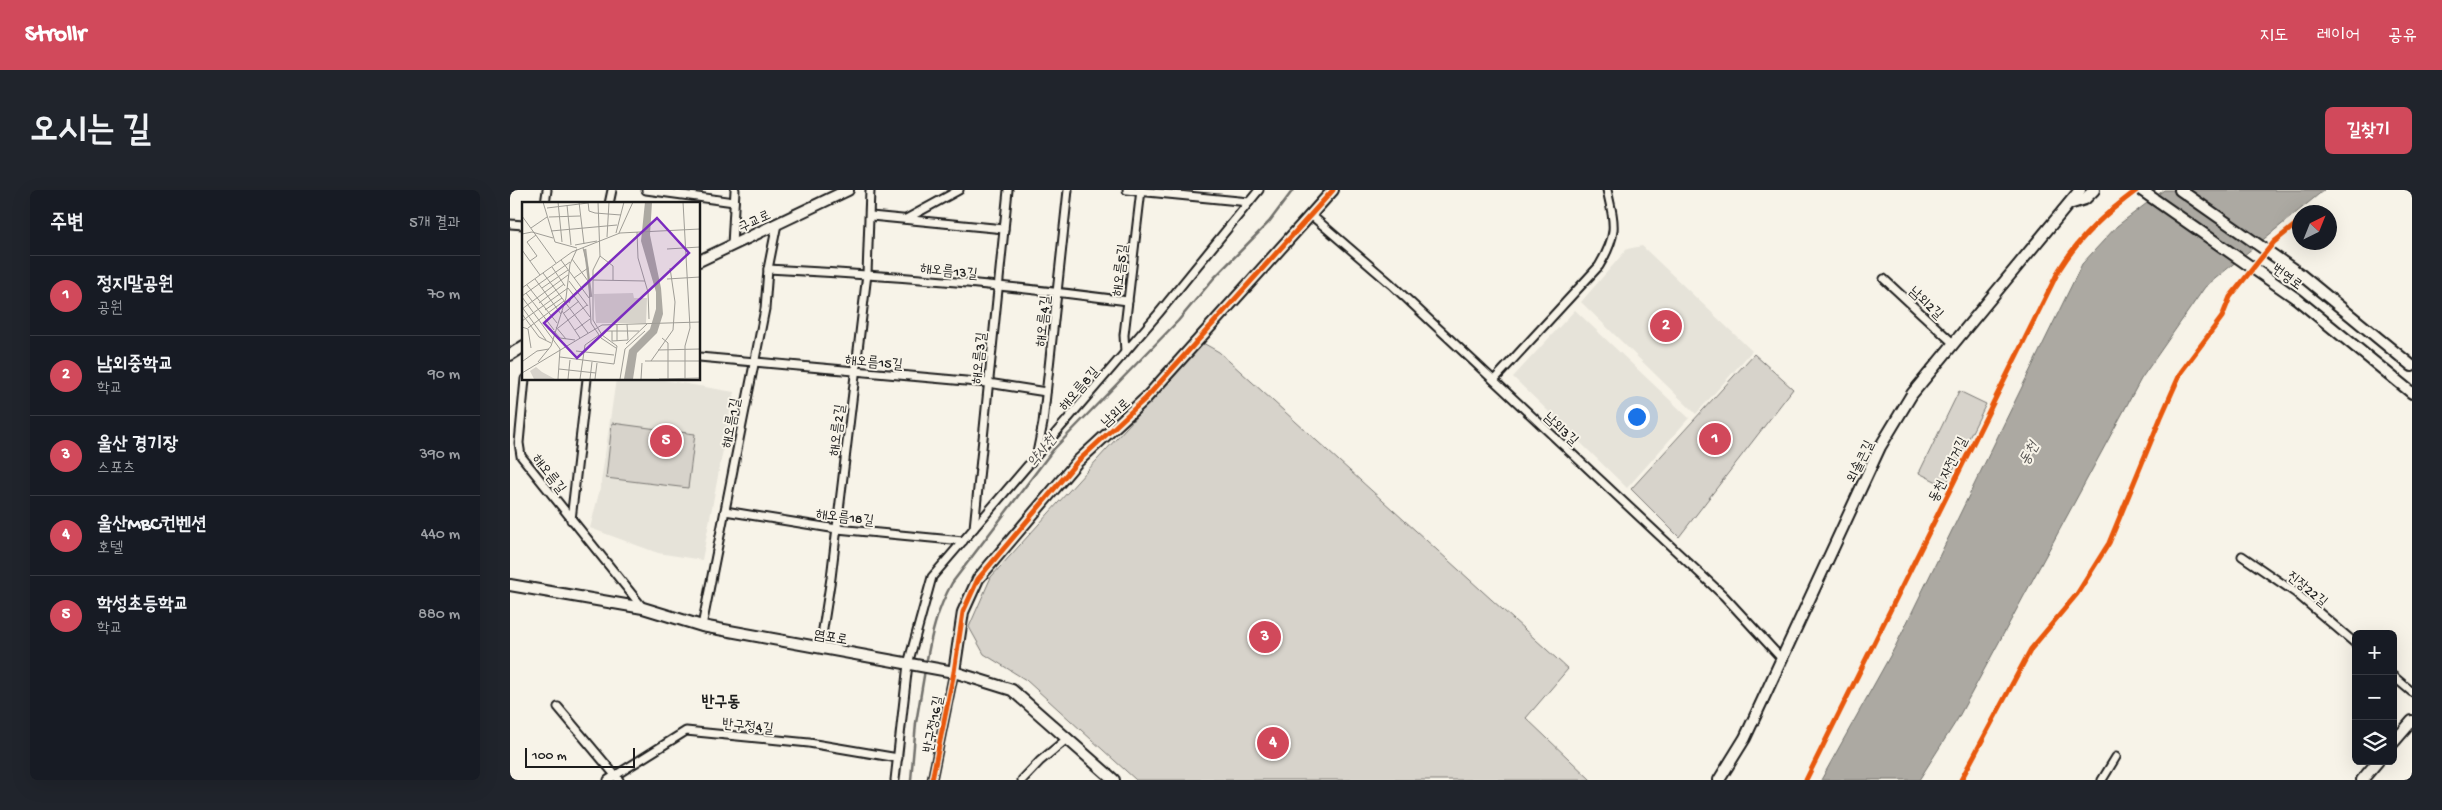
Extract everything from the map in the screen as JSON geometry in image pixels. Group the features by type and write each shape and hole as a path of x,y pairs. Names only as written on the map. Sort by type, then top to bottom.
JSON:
{"main road":[{"name":"구교로","path":"700,260 848,190"},
{"name":"남외로","path":"954,672 963,612 978,579 1077,462 1146,398 1333,190"},
{"name":"외솔큰길","path":"1718,780 1745,738 1880,447 1912,394 2079,190"},
{"path":"2068,204 2086,199 2094,190"},
{"name":"번영로","path":"2141,190 2321,318 2412,393"},
{"name":"번영로","path":"2180,190 2300,274 2412,366"},
{"path":"510,355 522,347"},
{"name":"염포로","path":"510,585 643,608 702,626 954,672 1012,690 1114,780"},
{"path":"2397,738 2412,721"},
{"path":"2362,780 2375,765"}],"street":[{"path":"646,190 734,202"},
{"path":"732,246 736,190"},
{"name":"해오름2길","path":"820,648 837,529 867,274 870,190"},
{"path":"906,219 958,190"},
{"name":"해오름3길","path":"974,528 1008,190"},
{"name":"해오름4길","path":"1037,455 1058,292 1068,190"},
{"path":"1127,190 1249,202"},
{"name":"해오름8길","path":"908,664 932,576 1125,352 1259,190"},
{"path":"1494,380 1599,266 1607,254 1615,228 1607,190"},
{"name":"해오름5길","path":"1125,352 1124,335 1141,191"},
{"name":"남외3길","path":"1311,215 1391,284 1724,596 1782,659"},
{"path":"870,216 1004,229"},
{"name":"해오름1길","path":"702,626 765,309 768,269 777,224"},
{"name":"해오름13길","path":"768,269 867,274 998,288 1058,292 1128,301"},
{"name":"남외2길","path":"1884,279 1953,343"},
{"name":"해오름15길","path":"700,357 988,383 1046,392"},
{"name":"해오름길","path":"525,380 520,443 521,456 643,608"},
{"name":"해오름길","path":"571,520 587,380"},
{"name":"해오름18길","path":"725,511 837,529 963,541"},
{"name":"진장22길","path":"2242,556 2296,593 2352,641"},
{"name":"반구정16길","path":"895,780 908,664"},
{"name":"반구정16길","path":"932,780 954,672"},
{"path":"2397,679 2412,692"},
{"path":"558,707 617,777"},
{"name":"반구정4길","path":"608,780 617,777 686,731 808,744 898,758"},
{"path":"1022,780 1040,761 1068,738"},
{"path":"2102,780 2116,757"}],"shaded area":[{"path":"1642,246 1752,351 1696,414 1581,302 1627,249"},
{"path":"1575,310 1689,418 1627,488 1513,377"},
{"path":"1203,343 1219,352 1568,669 1526,718 1591,780 1136,780 1026,680 984,654 969,627 991,577"},
{"path":"1754,354 1793,389 1679,537 1631,489"},
{"path":"616,380 664,380 734,392 702,560 658,553 590,528 600,489"},
{"path":"1959,391 1986,404 1945,486 1919,473"},
{"path":"612,423 695,434 688,488 606,478"}],"water":[{"name":"동천","path":"2164,190 2324,190 2306,205 2292,205 2292,216 2205,287 2141,379 1957,720 1919,780 1821,780 1895,647 2082,264 2117,226"}],"waterway":[{"name":"약사천","path":"926,665 935,623 952,583 1053,450 1178,321 1214,278 1269,222 1293,190"},
{"name":"약사천","path":"911,780 916,723 925,670"}],"cycle path":[{"path":"932,780 954,672 963,612 978,579 1077,462 1146,398 1333,190"},
{"name":"동천 자전거길","path":"1806,780 2059,270 2076,246 2094,226 2137,190"},
{"path":"1961,780 2031,649 2077,594 2109,543 2181,372 2222,317 2230,297 2274,242 2292,227"}],"place":[{"name":"남외중학교","path":"1666,326"},
{"name":"정지말공원","path":"1715,439"},
{"name":"학성초등학교","path":"666,441"},
{"name":"울산 경기장","path":"1265,637"},
{"name":"울산MBC컨벤션","path":"1273,743"}],"district":[{"name":"반구동","path":"721,700"}]}
